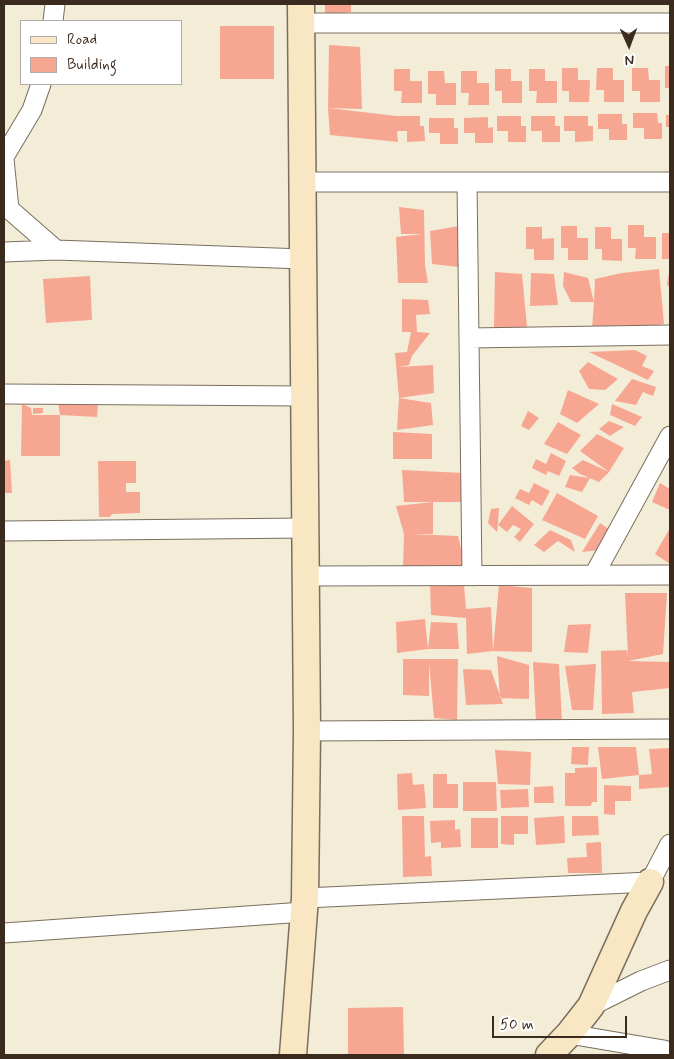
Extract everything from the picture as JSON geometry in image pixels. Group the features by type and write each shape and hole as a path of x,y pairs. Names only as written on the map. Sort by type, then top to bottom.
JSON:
{"street":[{"path":"53,20 55,4"},
{"path":"293,1055 304,905 307,731 301,13 670,23"},
{"path":"41,85 32,110 4,158 9,209 56,250"},
{"path":"302,182 670,182"},
{"path":"468,182 472,576"},
{"path":"4,252 56,250 303,259"},
{"path":"470,338 670,335"},
{"path":"4,394 304,396"},
{"path":"594,575 670,436"},
{"path":"4,531 306,528"},
{"path":"306,576 670,576"},
{"path":"307,731 670,730"},
{"path":"549,1055 569,1034 591,1006 634,911 670,844"},
{"path":"4,933 304,905 650,882"},
{"path":"591,1006 641,981 670,970"},
{"path":"569,1034 664,1050 670,1054"}],"building":[{"path":"325,4 351,4 351,12 325,14"},
{"path":"220,26 274,26 274,79 220,79"},
{"path":"329,45 360,47 362,109 328,108"},
{"path":"665,66 670,66 670,88 665,88"},
{"path":"562,68 578,68 578,80 590,80 589,102 569,102 569,91 562,91"},
{"path":"597,68 613,68 613,80 624,80 624,102 604,102 604,90 596,90"},
{"path":"632,68 648,68 649,80 660,80 660,102 640,102 640,91 632,91"},
{"path":"394,69 410,69 410,81 422,81 422,103 401,103 402,91 394,91"},
{"path":"495,69 511,69 511,81 522,81 522,103 502,103 502,91 495,91"},
{"path":"529,69 545,69 545,81 557,81 557,103 536,103 537,91 529,91"},
{"path":"428,71 444,71 445,83 456,83 456,105 436,105 436,94 428,94"},
{"path":"461,71 477,71 477,83 489,83 489,105 468,105 469,93 461,93"},
{"path":"328,108 396,116 420,116 420,126 424,126 425,141 407,142 407,131 397,131 398,142 330,135"},
{"path":"633,113 657,113 658,123 662,123 662,139 644,139 644,128 633,128"},
{"path":"598,114 622,114 622,124 627,124 627,140 609,140 609,129 598,129"},
{"path":"666,115 670,115 670,127 666,127"},
{"path":"497,116 521,116 521,126 526,126 526,142 508,142 508,131 497,131"},
{"path":"531,116 555,116 555,126 560,126 560,142 542,142 542,131 531,131"},
{"path":"564,116 588,116 588,126 593,126 593,141 575,142 575,131 564,131"},
{"path":"488,117 488,128 493,127 493,143 475,143 475,133 464,133 464,118"},
{"path":"429,118 454,118 454,128 458,128 458,144 440,144 440,133 429,133"},
{"path":"399,207 424,210 425,265 428,283 398,283 396,237 423,234 401,234"},
{"path":"628,225 644,225 644,237 656,237 656,259 635,259 636,248 628,248"},
{"path":"459,226 459,267 432,264 430,231"},
{"path":"561,226 577,226 577,238 588,238 588,260 568,260 568,248 561,248"},
{"path":"526,227 542,227 542,239 554,238 554,260 534,260 534,249 526,249"},
{"path":"595,227 611,227 611,239 622,239 622,261 602,260 602,249 595,249"},
{"path":"662,233 670,233 670,259 662,259"},
{"path":"659,269 664,324 640,327 627,331 626,325 592,328 595,279 622,273"},
{"path":"495,272 522,274 527,327 494,327"},
{"path":"564,272 588,278 594,302 571,302 563,286"},
{"path":"670,272 670,287 667,285"},
{"path":"531,273 554,274 558,305 530,306"},
{"path":"90,276 92,320 46,323 43,279"},
{"path":"402,299 428,300 430,314 416,315 417,332 430,333 412,356 409,365 398,367 433,365 434,393 399,398 395,353 407,352 411,332 402,332"},
{"path":"635,350 647,356 642,366 654,371 648,380 589,352"},
{"path":"588,362 618,379 605,390 589,389 579,371"},
{"path":"632,379 656,387 653,396 643,392 636,405 615,401"},
{"path":"568,390 599,404 577,423 560,414"},
{"path":"399,398 431,403 433,425 397,430"},
{"path":"58,403 98,403 97,417 60,415"},
{"path":"22,404 31,408 32,415 60,415 60,456 21,456"},
{"path":"612,404 642,417 635,426 610,415"},
{"path":"33,408 43,408 43,413 33,414"},
{"path":"528,411 539,418 529,430 521,426"},
{"path":"609,421 624,427 610,436 599,429"},
{"path":"558,422 581,435 567,454 544,444"},
{"path":"393,432 432,434 432,459 393,459"},
{"path":"597,434 624,448 609,472 580,451"},
{"path":"551,453 566,461 559,476 548,471 546,475 532,468 536,459 546,464"},
{"path":"10,460 12,493 4,493 4,461"},
{"path":"583,460 609,472 599,482 580,474 572,468"},
{"path":"98,461 136,461 136,483 126,483 126,492 140,492 140,513 112,514 110,517 99,517"},
{"path":"402,470 463,473 463,502 404,502"},
{"path":"570,475 590,478 582,492 565,487"},
{"path":"534,483 550,491 542,506 532,500 529,505 515,498 520,489 529,493"},
{"path":"660,483 670,489 670,510 652,502"},
{"path":"557,493 598,516 585,539 542,520"},
{"path":"433,502 433,534 411,534 458,536 465,565 403,568 404,534 396,506"},
{"path":"512,506 534,524 520,542 514,537 521,529 513,525 507,532 498,525"},
{"path":"499,508 497,532 488,523 491,509"},
{"path":"600,523 612,531 600,550 582,552"},
{"path":"670,528 670,564 655,554"},
{"path":"550,530 571,540 575,552 558,541 544,552 534,545"},
{"path":"430,585 464,585 466,609 491,607 493,651 467,654 466,618 431,615"},
{"path":"499,585 532,588 532,652 493,651"},
{"path":"625,593 667,593 663,654 628,661 670,662 670,688 632,692 634,713 602,714 601,651 627,650 628,657"},
{"path":"425,619 428,649 397,653 396,622"},
{"path":"431,622 457,623 459,649 428,649"},
{"path":"591,624 588,653 564,652 568,625"},
{"path":"497,656 529,665 529,699 500,698"},
{"path":"403,659 458,659 457,720 434,718 429,663 429,696 403,695"},
{"path":"533,662 559,664 562,722 536,721"},
{"path":"596,664 593,710 572,710 565,666"},
{"path":"463,669 491,670 503,704 466,705"},
{"path":"572,747 589,747 588,765 571,764"},
{"path":"598,747 636,747 639,775 602,779"},
{"path":"670,748 670,787 639,789 639,775 652,774 649,749"},
{"path":"495,750 531,752 530,785 498,784"},
{"path":"597,767 597,802 592,802 591,806 565,806 565,773 575,773 575,768"},
{"path":"412,773 413,785 424,784 426,808 398,810 397,774"},
{"path":"433,774 447,774 447,784 458,784 458,808 433,808"},
{"path":"463,782 496,782 497,811 463,811"},
{"path":"604,785 631,786 631,801 615,801 615,815 604,814"},
{"path":"553,786 554,803 534,803 534,787"},
{"path":"528,789 529,807 501,808 500,790"},
{"path":"402,816 424,816 425,857 431,856 432,876 403,877"},
{"path":"501,816 528,816 528,834 514,834 514,845 501,844"},
{"path":"564,816 565,843 536,845 534,818"},
{"path":"572,816 598,816 599,835 572,836"},
{"path":"471,818 498,818 498,848 471,848"},
{"path":"455,820 455,830 460,829 461,847 441,848 441,842 431,843 430,821"},
{"path":"601,842 602,873 568,873 567,858 587,857 586,843"},
{"path":"403,1007 404,1055 348,1055 348,1008"}]}
